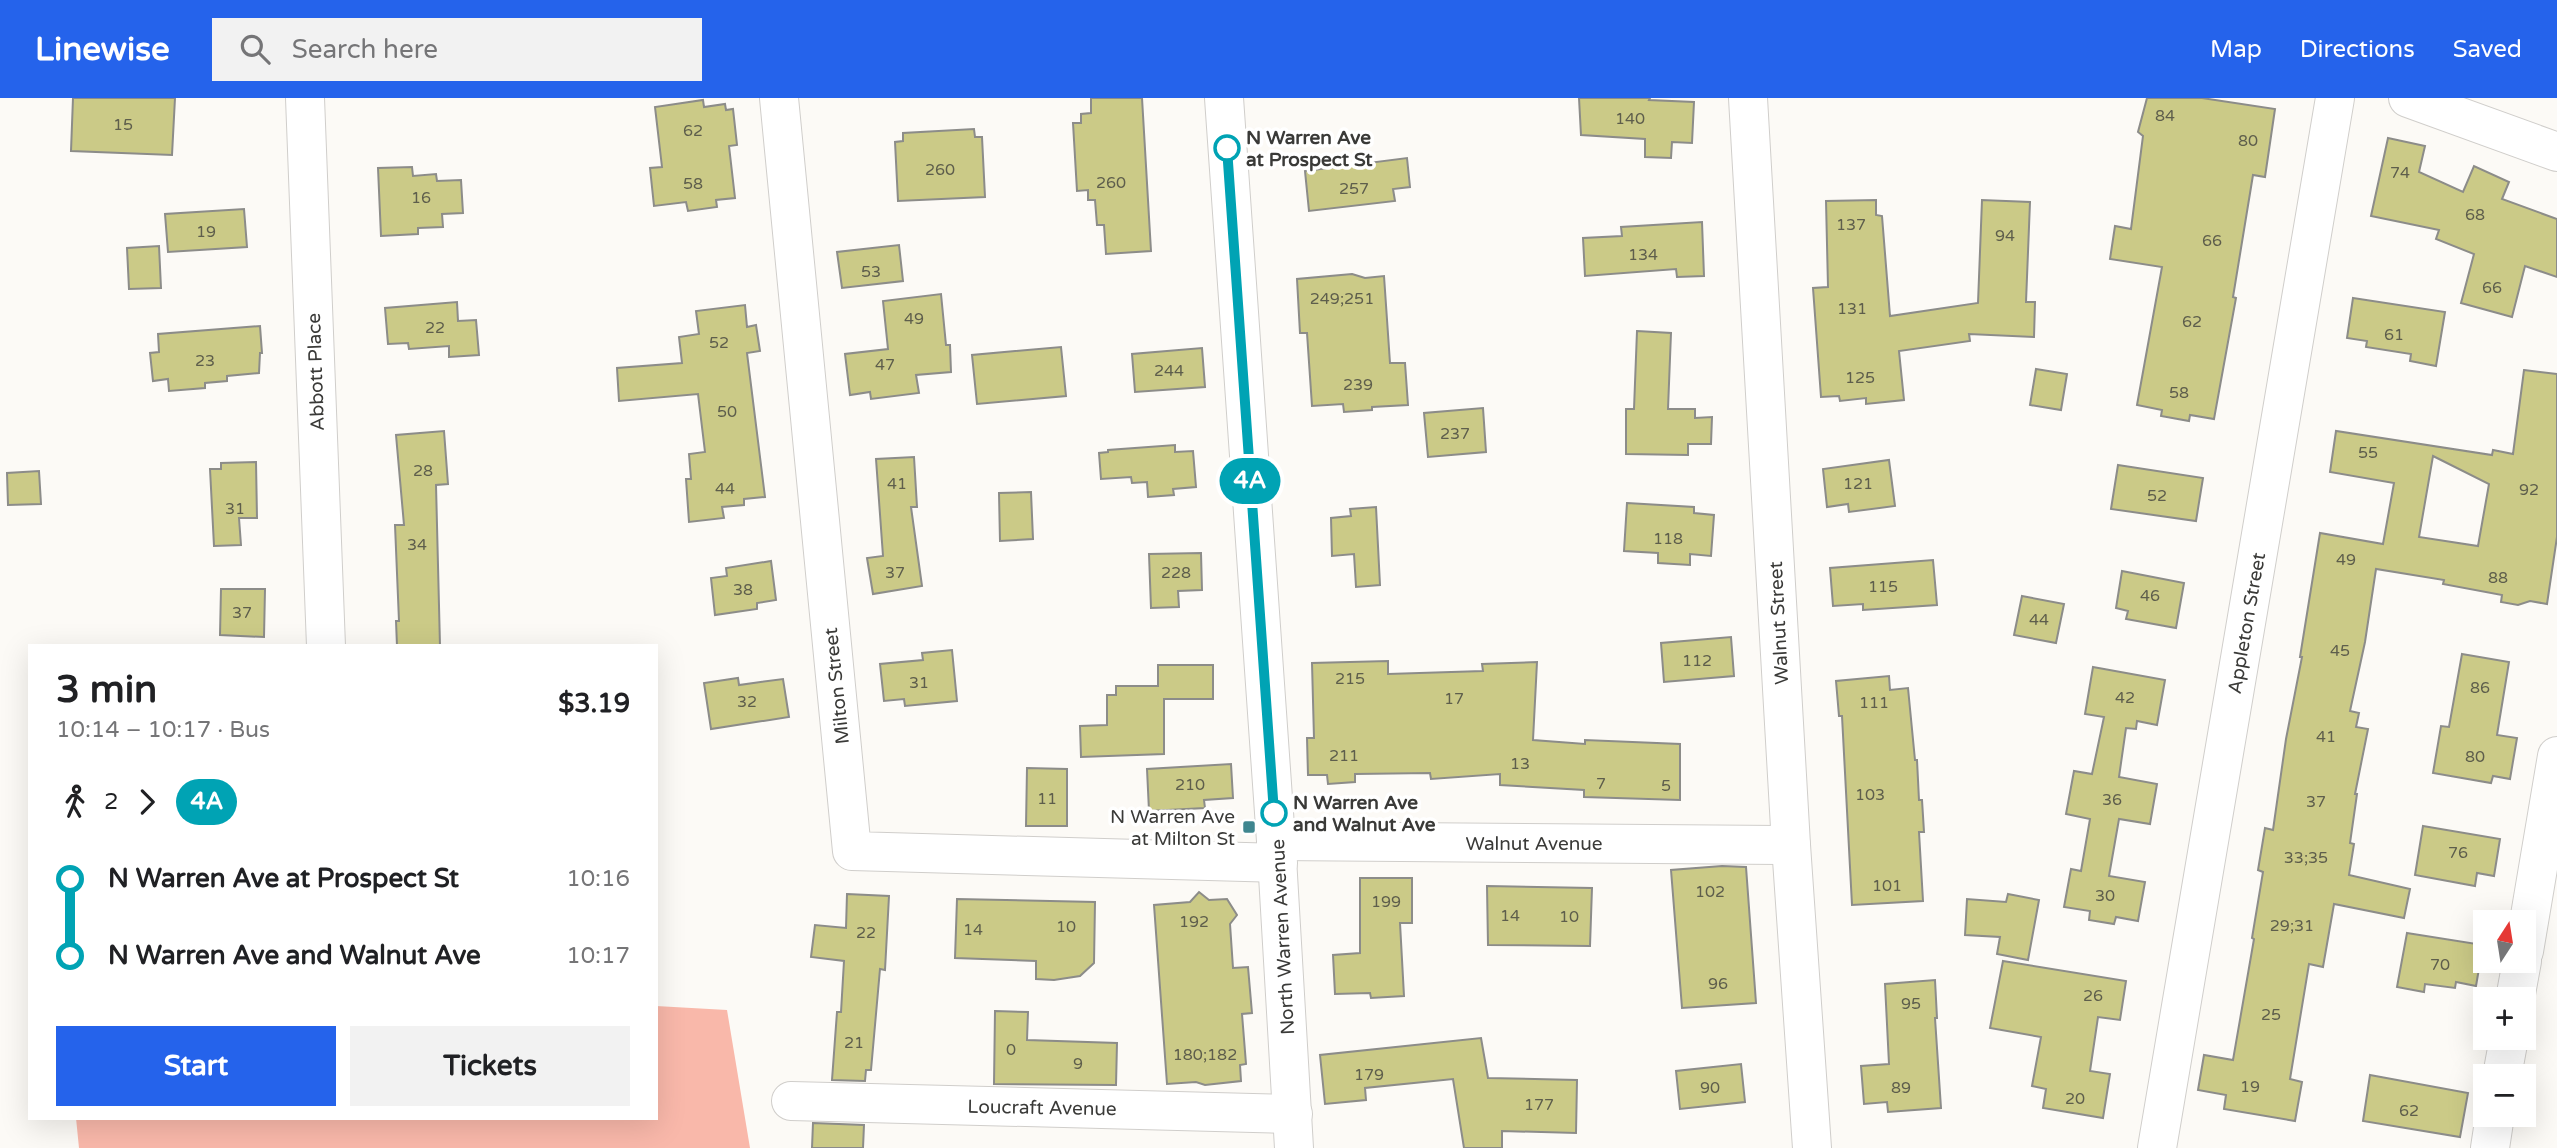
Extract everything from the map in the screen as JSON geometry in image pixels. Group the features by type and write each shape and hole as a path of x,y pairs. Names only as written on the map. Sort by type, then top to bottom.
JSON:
{"street":[{"name":"Abbott Place","path":"304,98 326,644"},
{"name":"Milton Street","path":"779,98 852,851 1277,852"},
{"name":"North Warren Avenue","path":"1224,98 1294,1131"},
{"name":"Walnut Street","path":"1748,98 1791,845 1812,1148"},
{"name":"Appleton Street","path":"2157,1148 2335,98"},
{"path":"2408,98 2456,107 2557,152"},
{"path":"2531,910 2557,756"},
{"name":"Walnut Avenue","path":"1277,852 1791,845"},
{"name":"Loucraft Avenue","path":"791,1101 1294,1131"},
{"path":"2490,1148 2493,1127"}],"shaded area":[{"path":"658,1006 727,1010 750,1148 79,1148 76,1120 658,1120"}],"building":[{"path":"73,98 175,98 172,155 71,151"},
{"path":"1091,98 1142,98 1151,251 1106,254 1104,225 1097,225 1095,200 1088,200 1088,190 1077,191 1073,123 1081,123 1081,114 1091,113"},
{"path":"1579,98 1650,98 1649,100 1694,102 1692,143 1672,142 1671,158 1645,157 1645,139 1581,135"},
{"path":"2147,98 2202,98 2275,109 2265,177 2253,175 2233,297 2236,298 2214,419 2190,415 2189,421 2161,416 2162,410 2137,405 2162,267 2110,259 2115,226 2131,229 2143,136 2138,132"},
{"path":"703,100 704,107 725,104 726,110 733,109 737,145 729,146 735,198 716,200 717,207 688,211 686,202 654,206 650,168 662,167 655,107"},
{"path":"974,129 975,137 982,137 985,197 898,201 895,142 903,141 903,133"},
{"path":"2388,138 2425,146 2419,172 2463,192 2474,166 2509,182 2502,199 2557,219 2557,277 2525,266 2512,317 2461,303 2474,254 2436,239 2439,230 2371,216"},
{"path":"1407,158 1410,187 1393,189 1395,201 1309,211 1305,171"},
{"path":"412,167 413,176 436,174 437,181 461,180 463,213 442,214 443,227 418,228 418,234 381,236 378,168"},
{"path":"1876,200 1876,215 1882,216 1890,316 1978,303 1982,200 2030,202 2026,302 2035,302 2034,337 1969,334 1970,341 1899,351 1904,400 1866,404 1866,398 1840,401 1839,396 1821,397 1813,288 1828,287 1826,201"},
{"path":"244,209 247,247 168,252 165,214"},
{"path":"1702,222 1704,276 1677,277 1676,269 1585,276 1583,238 1622,236 1621,227"},
{"path":"899,245 903,281 842,288 837,252"},
{"path":"159,246 161,288 129,289 127,248"},
{"path":"1352,274 1365,278 1384,276 1390,363 1405,363 1408,405 1344,412 1343,404 1312,406 1307,333 1300,333 1297,279"},
{"path":"941,294 946,345 950,345 951,372 916,375 919,393 871,399 870,392 850,395 845,354 888,349 883,301"},
{"path":"2353,298 2445,312 2436,366 2410,361 2411,354 2366,347 2367,341 2347,338"},
{"path":"457,302 458,321 476,320 479,355 449,357 449,346 409,349 408,343 388,344 385,308"},
{"path":"745,305 747,327 756,325 760,351 747,353 765,497 744,499 744,505 722,507 724,518 689,522 686,479 691,479 689,454 705,452 698,394 619,401 617,368 682,363 679,337 699,334 696,311"},
{"path":"260,326 262,353 259,373 227,376 227,381 205,383 205,388 169,391 168,379 153,381 150,353 159,352 158,334"},
{"path":"1637,331 1671,333 1668,409 1695,409 1695,418 1712,417 1711,444 1688,444 1688,455 1626,454 1626,409 1634,409"},
{"path":"1061,347 1066,396 977,404 972,355"},
{"path":"1202,348 1205,387 1135,392 1132,354"},
{"path":"2036,369 2067,374 2061,410 2030,405"},
{"path":"2524,370 2557,374 2557,537 2547,604 2530,601 2518,605 2501,602 2502,595 2443,584 2444,580 2376,569 2365,642 2350,711 2359,713 2356,727 2368,729 2355,794 2350,843 2354,844 2349,875 2410,889 2404,918 2334,904 2323,967 2309,964 2290,1079 2302,1082 2295,1121 2224,1109 2226,1095 2198,1090 2204,1055 2233,1060 2263,872 2258,870 2265,828 2273,830 2320,533 2383,544 2394,483 2330,472 2336,431 2492,455 2493,450 2513,454","holes":["2433,456 2489,484 2478,546 2419,537"]},
{"path":"1483,408 1486,452 1428,457 1424,413"},
{"path":"444,431 448,484 436,485 440,644 397,644 396,621 399,621 395,525 404,525 396,435"},
{"path":"1175,445 1175,452 1193,451 1196,487 1173,489 1174,495 1148,497 1147,482 1132,483 1131,477 1101,479 1099,453"},
{"path":"914,457 917,507 911,507 922,586 873,594 867,558 883,556 876,459"},
{"path":"1889,460 1895,506 1849,512 1848,504 1827,507 1823,469"},
{"path":"256,462 257,518 239,518 241,545 214,546 210,469 221,469 221,463"},
{"path":"2118,465 2203,478 2196,521 2111,509"},
{"path":"39,471 41,504 8,505 7,473"},
{"path":"1031,492 1033,539 1000,541 999,493"},
{"path":"1627,503 1694,507 1694,513 1714,515 1711,556 1690,554 1690,565 1658,563 1658,553 1624,551"},
{"path":"1376,507 1380,585 1356,587 1354,554 1332,556 1331,518 1351,516 1350,509"},
{"path":"1201,553 1202,590 1178,591 1179,607 1151,608 1149,554"},
{"path":"1933,560 1937,605 1863,610 1863,604 1833,606 1830,568"},
{"path":"771,561 776,600 757,603 757,609 715,615 711,578 727,576 726,568"},
{"path":"2122,571 2184,583 2176,628 2126,619 2128,611 2116,608"},
{"path":"221,589 265,589 264,637 220,635"},
{"path":"2022,596 2064,604 2056,643 2014,635"},
{"path":"1731,637 1734,676 1664,682 1661,643"},
{"path":"952,650 957,701 905,706 904,699 884,701 880,664 923,660 922,653"},
{"path":"2462,654 2509,662 2497,735 2517,738 2510,779 2493,776 2491,783 2433,773 2441,726 2449,727"},
{"path":"1388,661 1388,674 1483,671 1482,664 1537,662 1533,740 1585,744 1585,740 1680,744 1680,800 1584,797 1584,790 1500,785 1500,774 1431,779 1430,773 1355,774 1355,782 1328,784 1327,775 1308,775 1307,738 1314,738 1312,663"},
{"path":"1158,665 1213,665 1213,699 1164,699 1164,754 1081,757 1080,726 1107,725 1107,695 1116,695 1116,686 1158,686"},
{"path":"2093,667 2165,680 2157,725 2137,721 2136,729 2126,728 2119,777 2157,784 2150,824 2119,819 2109,876 2145,882 2138,921 2116,917 2114,924 2089,920 2090,911 2064,907 2071,869 2081,871 2090,819 2066,814 2074,771 2092,774 2104,717 2085,714"},
{"path":"1889,676 1890,690 1908,688 1919,800 1922,800 1924,832 1919,832 1923,901 1852,905 1842,716 1839,716 1836,681"},
{"path":"738,678 739,685 783,679 789,717 711,729 704,683"},
{"path":"1231,764 1233,798 1204,800 1205,808 1149,811 1147,769"},
{"path":"1027,768 1067,769 1067,826 1026,826"},
{"path":"2423,826 2500,839 2494,876 2477,873 2475,886 2415,875"},
{"path":"1746,867 1756,1003 1682,1008 1671,870"},
{"path":"1360,878 1412,878 1412,923 1400,923 1404,996 1371,998 1370,993 1335,994 1333,955 1360,953"},
{"path":"1487,886 1592,888 1590,946 1488,945"},
{"path":"1199,892 1209,900 1227,899 1237,915 1230,924 1233,968 1248,967 1252,1013 1242,1014 1246,1064 1240,1065 1241,1081 1205,1085 1196,1082 1167,1084 1154,905 1190,902"},
{"path":"847,894 889,896 885,970 880,969 871,1070 866,1070 865,1081 832,1080 837,1012 841,1012 844,961 811,957 815,925 846,928"},
{"path":"2008,894 2039,900 2028,960 1997,954 2000,937 1965,935 1967,899 2006,902"},
{"path":"957,899 1095,902 1094,963 1080,976 1054,980 1036,979 1036,961 955,958"},
{"path":"2407,933 2473,943 2473,973 2478,973 2476,986 2456,982 2455,988 2425,984 2424,992 2397,987"},
{"path":"2003,961 2126,981 2120,1020 2098,1017 2090,1071 2110,1074 2103,1118 2043,1108 2046,1089 2032,1086 2041,1037 1990,1028"},
{"path":"1935,980 1941,1108 1888,1112 1887,1102 1864,1104 1861,1066 1889,1064 1885,984"},
{"path":"995,1011 1028,1012 1027,1040 1117,1043 1116,1085 994,1084"},
{"path":"1481,1038 1488,1078 1577,1080 1576,1133 1502,1131 1502,1148 1464,1148 1453,1079 1365,1088 1366,1100 1325,1104 1320,1055"},
{"path":"1741,1064 1745,1102 1680,1109 1676,1071"},
{"path":"2370,1075 2468,1093 2460,1137 2363,1121"},
{"path":"813,1123 864,1125 863,1148 812,1148"}],"bus line":[{"name":"4A","path":"1227,148 1274,813"}],"place":[{"name":"N Warren Ave at Prospect St","path":"1227,148"},
{"name":"N Warren Ave and Walnut Ave","path":"1274,813"},
{"name":"N Warren Ave at Milton St","path":"1249,827"}]}
